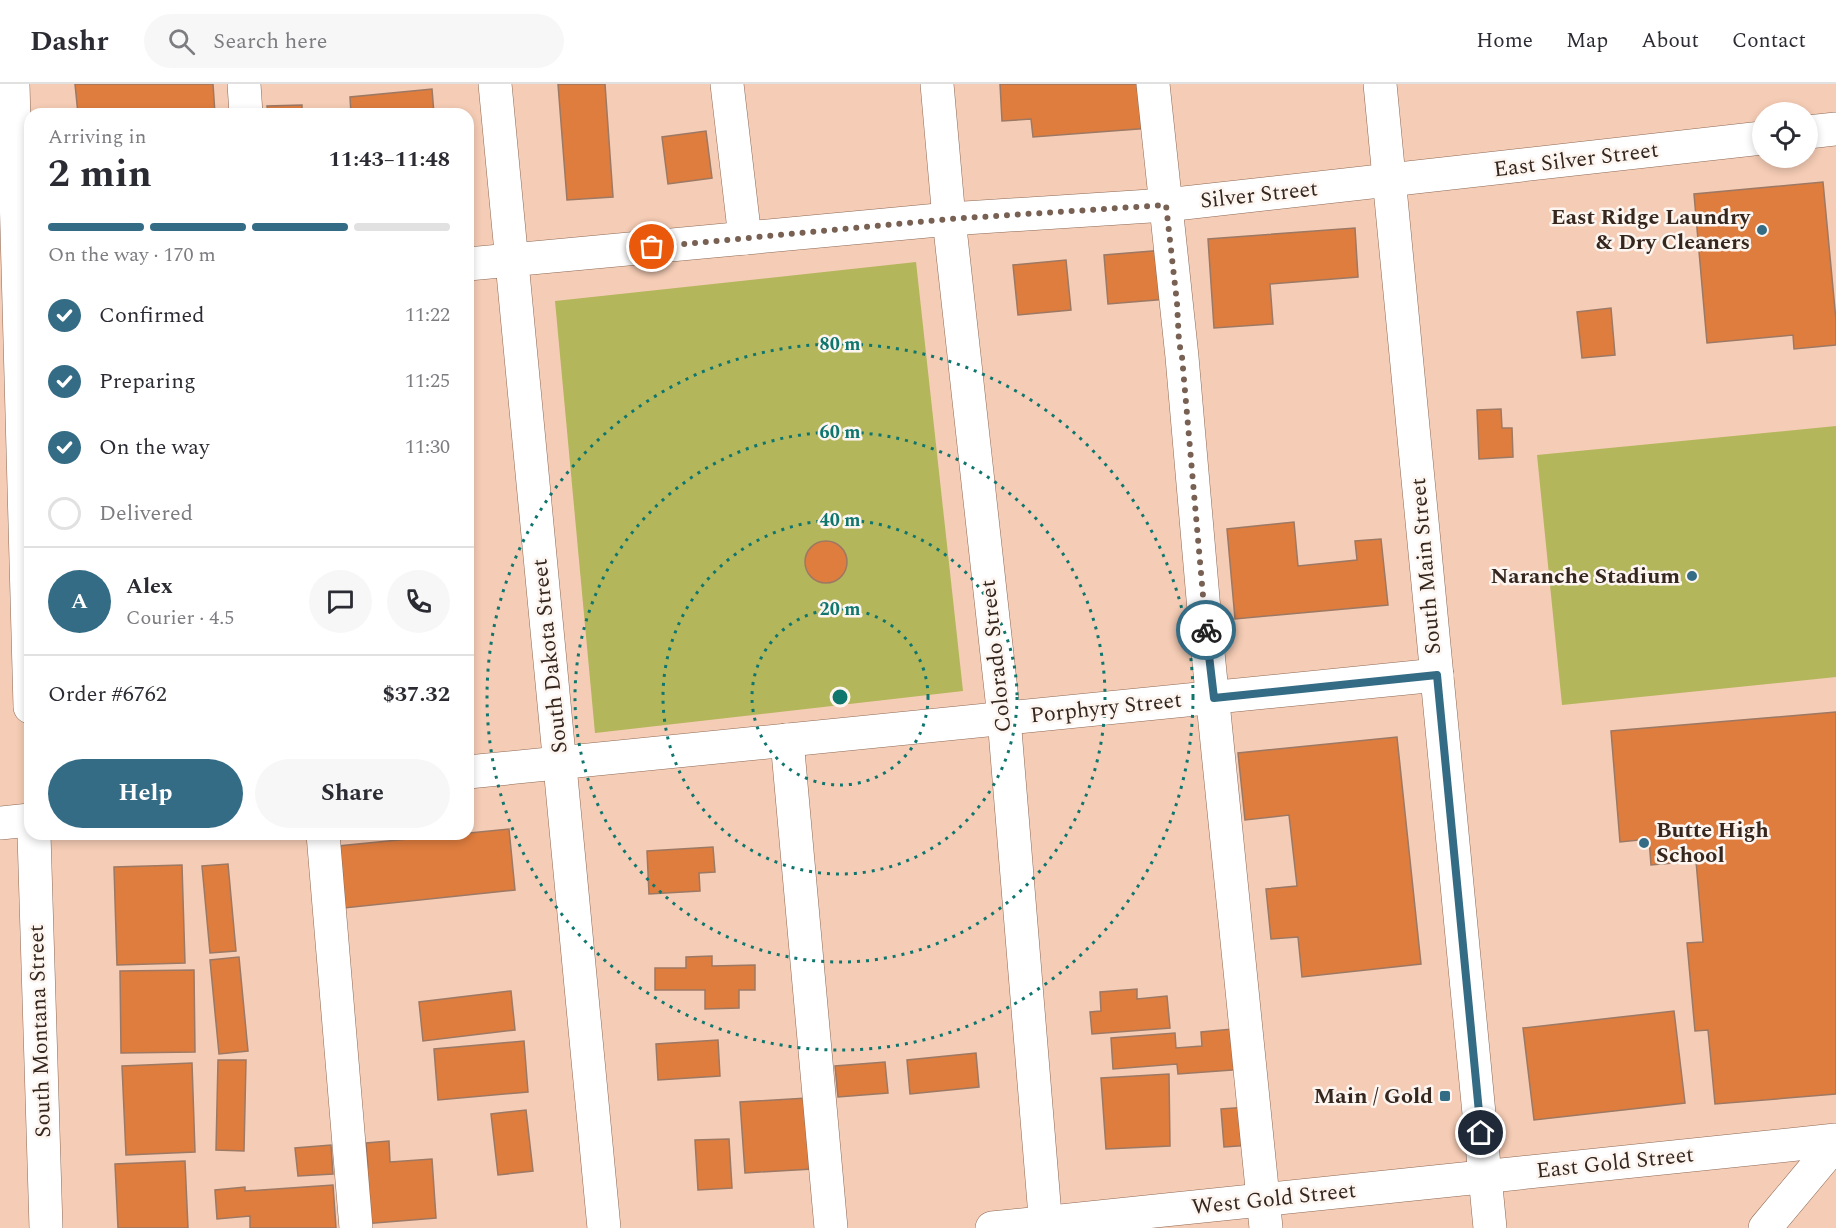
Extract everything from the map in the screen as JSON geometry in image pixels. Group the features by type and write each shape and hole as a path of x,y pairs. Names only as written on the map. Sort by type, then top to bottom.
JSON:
{"street":[{"path":"13,84 16,306 24,535"},
{"path":"244,84 246,108"},
{"name":"South Dakota Street","path":"495,84 604,1228"},
{"path":"727,84 746,238"},
{"name":"Colorado Street","path":"937,84 949,219 1004,718 1046,1225"},
{"path":"1153,84 1177,303 1264,1214"},
{"name":"South Main Street","path":"1380,84 1490,1228"},
{"path":"1818,131 1836,129"},
{"name":"East Silver Street","path":"1389,181 1752,139"},
{"name":"Silver Street","path":"474,263 949,219 1166,205 1389,181"},
{"name":"Porphyry Street","path":"474,771 1437,675"},
{"path":"787,740 831,1228"},
{"path":"0,823 24,821"},
{"name":"South Montana Street","path":"34,840 46,1228"},
{"path":"324,840 356,1228"},
{"path":"1765,1228 1836,1142"},
{"name":"East Gold Street","path":"1485,1177 1836,1142"},
{"name":"West Gold Street","path":"992,1228 1264,1214 1485,1177"}],"green space":[{"path":"916,262 963,691 595,733 555,301"},
{"name":"Naranche Stadium","path":"1836,426 1836,677 1562,705 1537,455"}],"building":[{"path":"75,84 213,84 215,108 77,108"},
{"path":"558,84 605,84 613,197 567,200"},
{"path":"1000,84 1148,84 1151,128 1033,137 1031,119 1002,121"},
{"path":"432,89 434,108 351,108 350,97"},
{"path":"302,105 302,108 267,108 267,106"},
{"path":"706,131 712,178 668,184 662,137"},
{"path":"1823,182 1836,320 1836,345 1794,349 1793,335 1707,343 1694,194"},
{"path":"1355,228 1358,277 1270,284 1273,324 1214,328 1208,239"},
{"path":"1164,250 1168,299 1108,304 1104,255"},
{"path":"1066,260 1071,310 1018,315 1013,265"},
{"path":"1611,308 1615,355 1582,358 1577,312"},
{"path":"1501,409 1502,428 1512,428 1513,457 1479,459 1477,410"},
{"path":"1294,522 1298,566 1357,560 1355,541 1381,539 1388,605 1235,619 1227,529"},
{"path":"826,541 834,542 841,547 846,554 846,570 841,577 834,582 826,583 818,582 811,577 806,570 805,562 806,554 811,547 818,542"},
{"path":"1836,712 1836,1094 1715,1104 1708,1030 1695,1031 1687,943 1703,942 1696,861 1651,865 1649,839 1620,842 1611,731"},
{"path":"1397,737 1421,964 1302,977 1298,937 1271,939 1266,889 1297,886 1289,815 1245,820 1238,753"},
{"path":"509,829 515,890 344,908 338,846 398,840 474,840 474,832"},
{"path":"713,847 715,872 699,873 700,891 649,894 647,851"},
{"path":"228,864 236,951 210,953 202,866"},
{"path":"182,865 185,963 117,965 114,867"},
{"path":"712,956 712,966 755,965 755,990 739,990 739,1008 705,1009 705,990 655,990 655,968 686,968 686,957"},
{"path":"239,957 248,1051 219,1054 210,960"},
{"path":"194,970 195,1052 121,1053 120,971"},
{"path":"1137,989 1137,999 1167,996 1170,1028 1092,1034 1090,1012 1101,1011 1100,992"},
{"path":"511,991 515,1030 423,1041 419,1002"},
{"path":"1674,1011 1685,1103 1534,1120 1523,1028"},
{"path":"1243,1028 1246,1069 1178,1074 1177,1064 1113,1069 1111,1038 1175,1033 1176,1048 1202,1046 1201,1032"},
{"path":"718,1040 720,1076 658,1080 656,1044"},
{"path":"524,1041 528,1092 438,1100 434,1049"},
{"path":"976,1053 979,1087 910,1094 907,1060"},
{"path":"218,1060 246,1060 244,1151 216,1150"},
{"path":"885,1062 888,1093 838,1097 835,1066"},
{"path":"192,1063 195,1152 126,1155 122,1066"},
{"path":"1169,1074 1170,1146 1106,1149 1101,1078"},
{"path":"807,1098 812,1169 745,1173 740,1102"},
{"path":"1248,1107 1252,1145 1224,1147 1221,1109"},
{"path":"526,1110 533,1171 498,1175 491,1114"},
{"path":"729,1139 732,1188 698,1190 695,1140"},
{"path":"389,1141 390,1162 432,1159 436,1218 363,1224 358,1169 368,1168 366,1143"},
{"path":"331,1145 333,1174 298,1176 295,1148"},
{"path":"185,1161 188,1228 118,1228 115,1164"},
{"path":"333,1185 336,1228 250,1228 250,1216 217,1219 215,1190 245,1187 245,1191"}],"way so far":[{"path":"652,247 949,219 1166,205 1206,630"}],"place":[{"name":"East Ridge Laundry & Dry Cleaners","path":"1762,230"},
{"name":"Naranche Stadium","path":"1692,576"},
{"name":"Butte High School","path":"1644,843"},
{"name":"Main / Gold","path":"1445,1096"}],"route":[{"path":"1206,630 1214,698 1437,675 1481,1133"}]}
